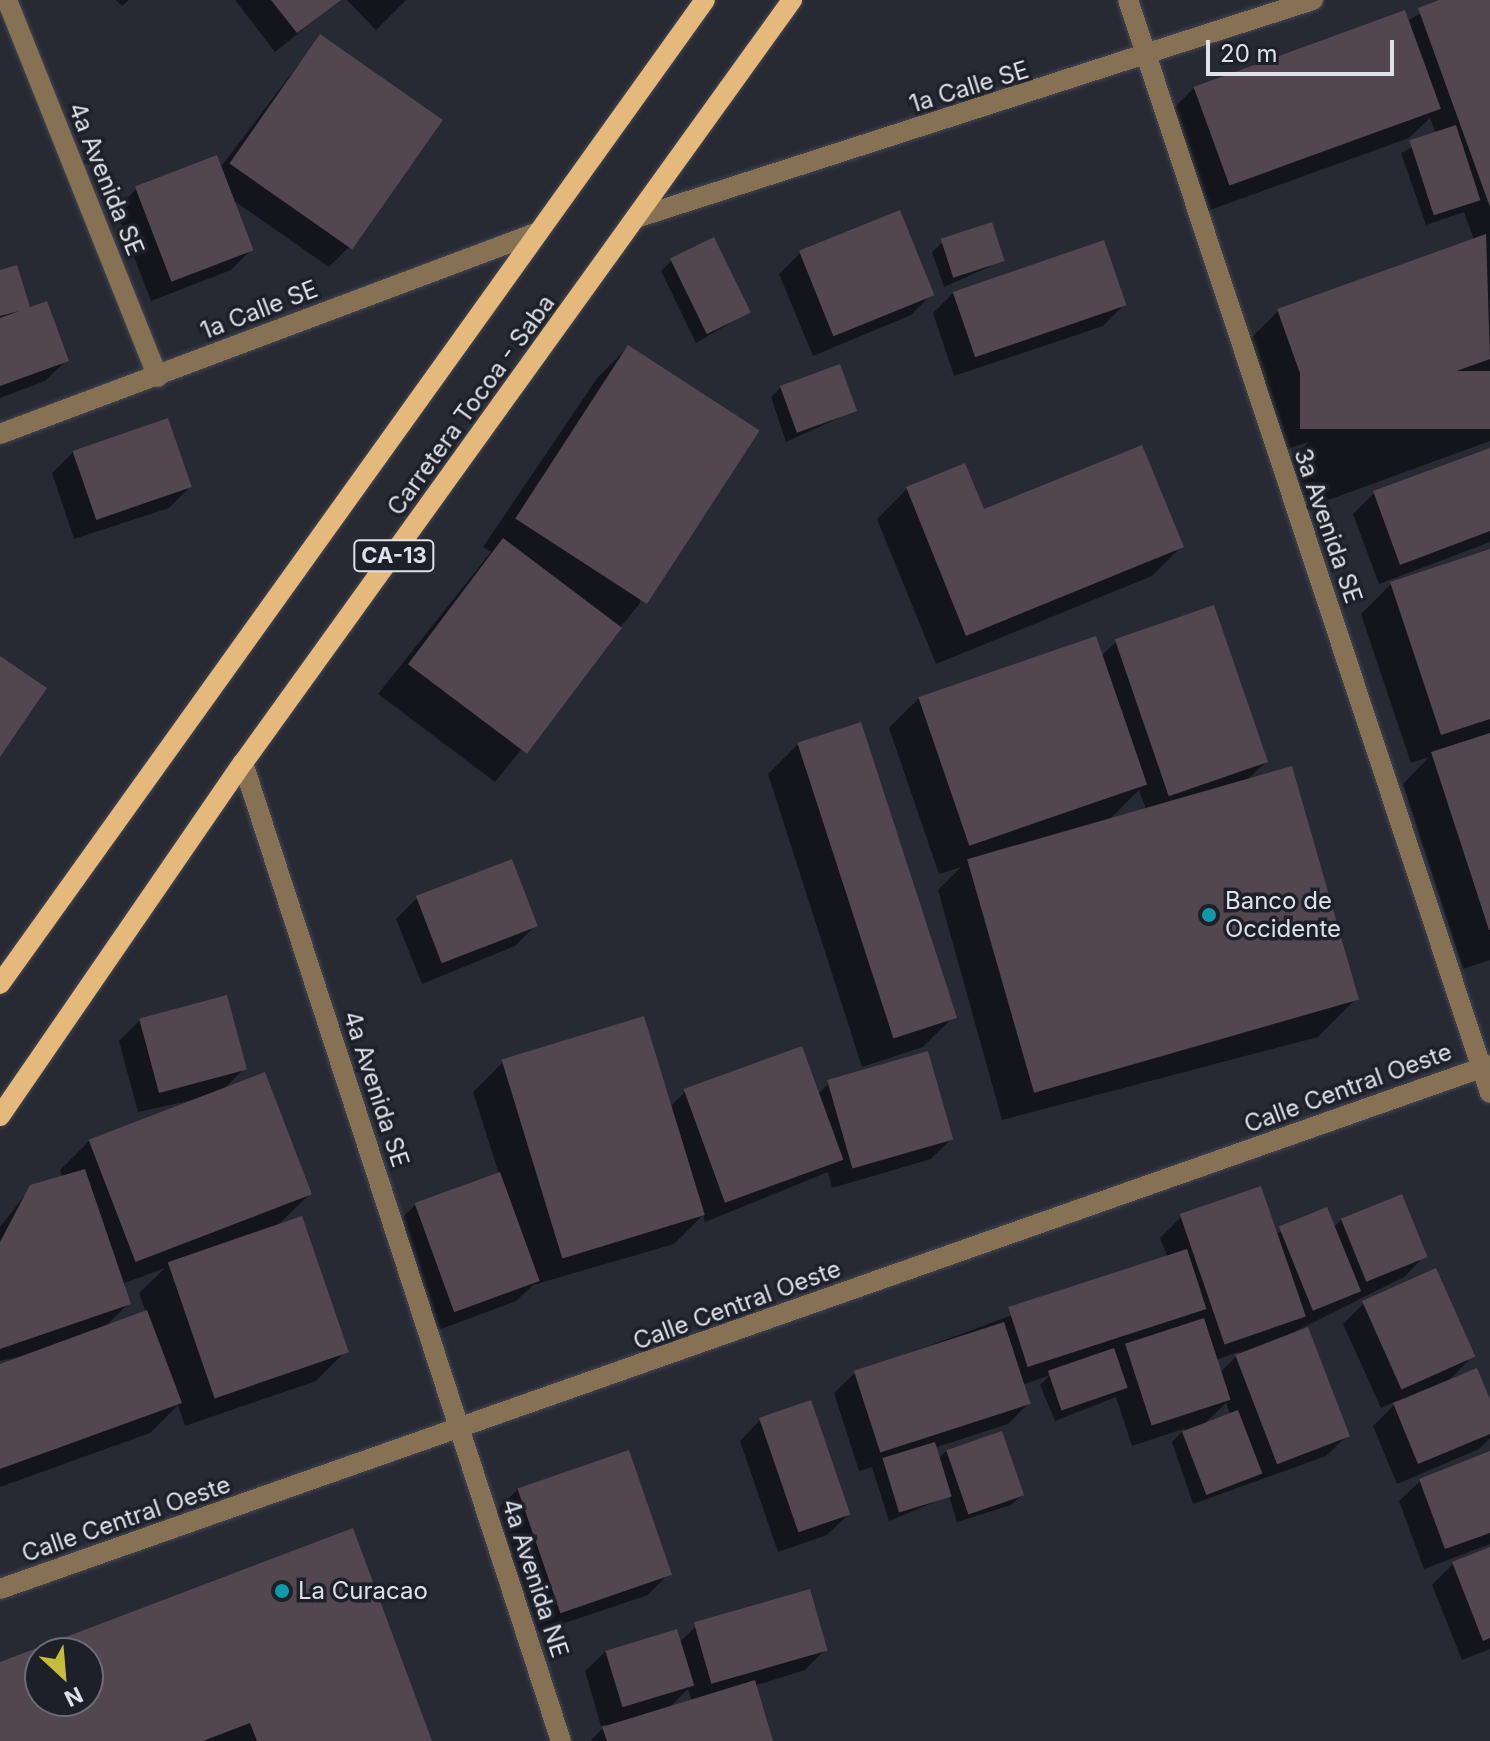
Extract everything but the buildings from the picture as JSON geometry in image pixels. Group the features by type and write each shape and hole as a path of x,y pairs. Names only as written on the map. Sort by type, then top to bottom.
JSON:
{"main road":[{"name":"Carretera Tocoa - Saba","path":"0,984 705,0"},
{"name":"Carretera Tocoa - Saba","path":"0,1116 243,763 639,217 792,0"}],"street":[{"name":"4a Avenida SE","path":"7,0 158,377"},
{"name":"3a Avenida SE","path":"1128,0 1144,59 1486,1066 1490,1093"},
{"name":"1a Calle SE","path":"639,217 1144,59 1313,0"},
{"name":"1a Calle SE","path":"0,434 536,233"},
{"name":"4a Avenida SE","path":"243,763 460,1431"},
{"name":"Calle Central Oeste","path":"0,1589 460,1431 1486,1066"},
{"name":"4a Avenida NE","path":"460,1431 561,1741"}],"place":[{"name":"Banco de Occidente","path":"1209,915"},
{"name":"La Curacao","path":"282,1591"}]}
